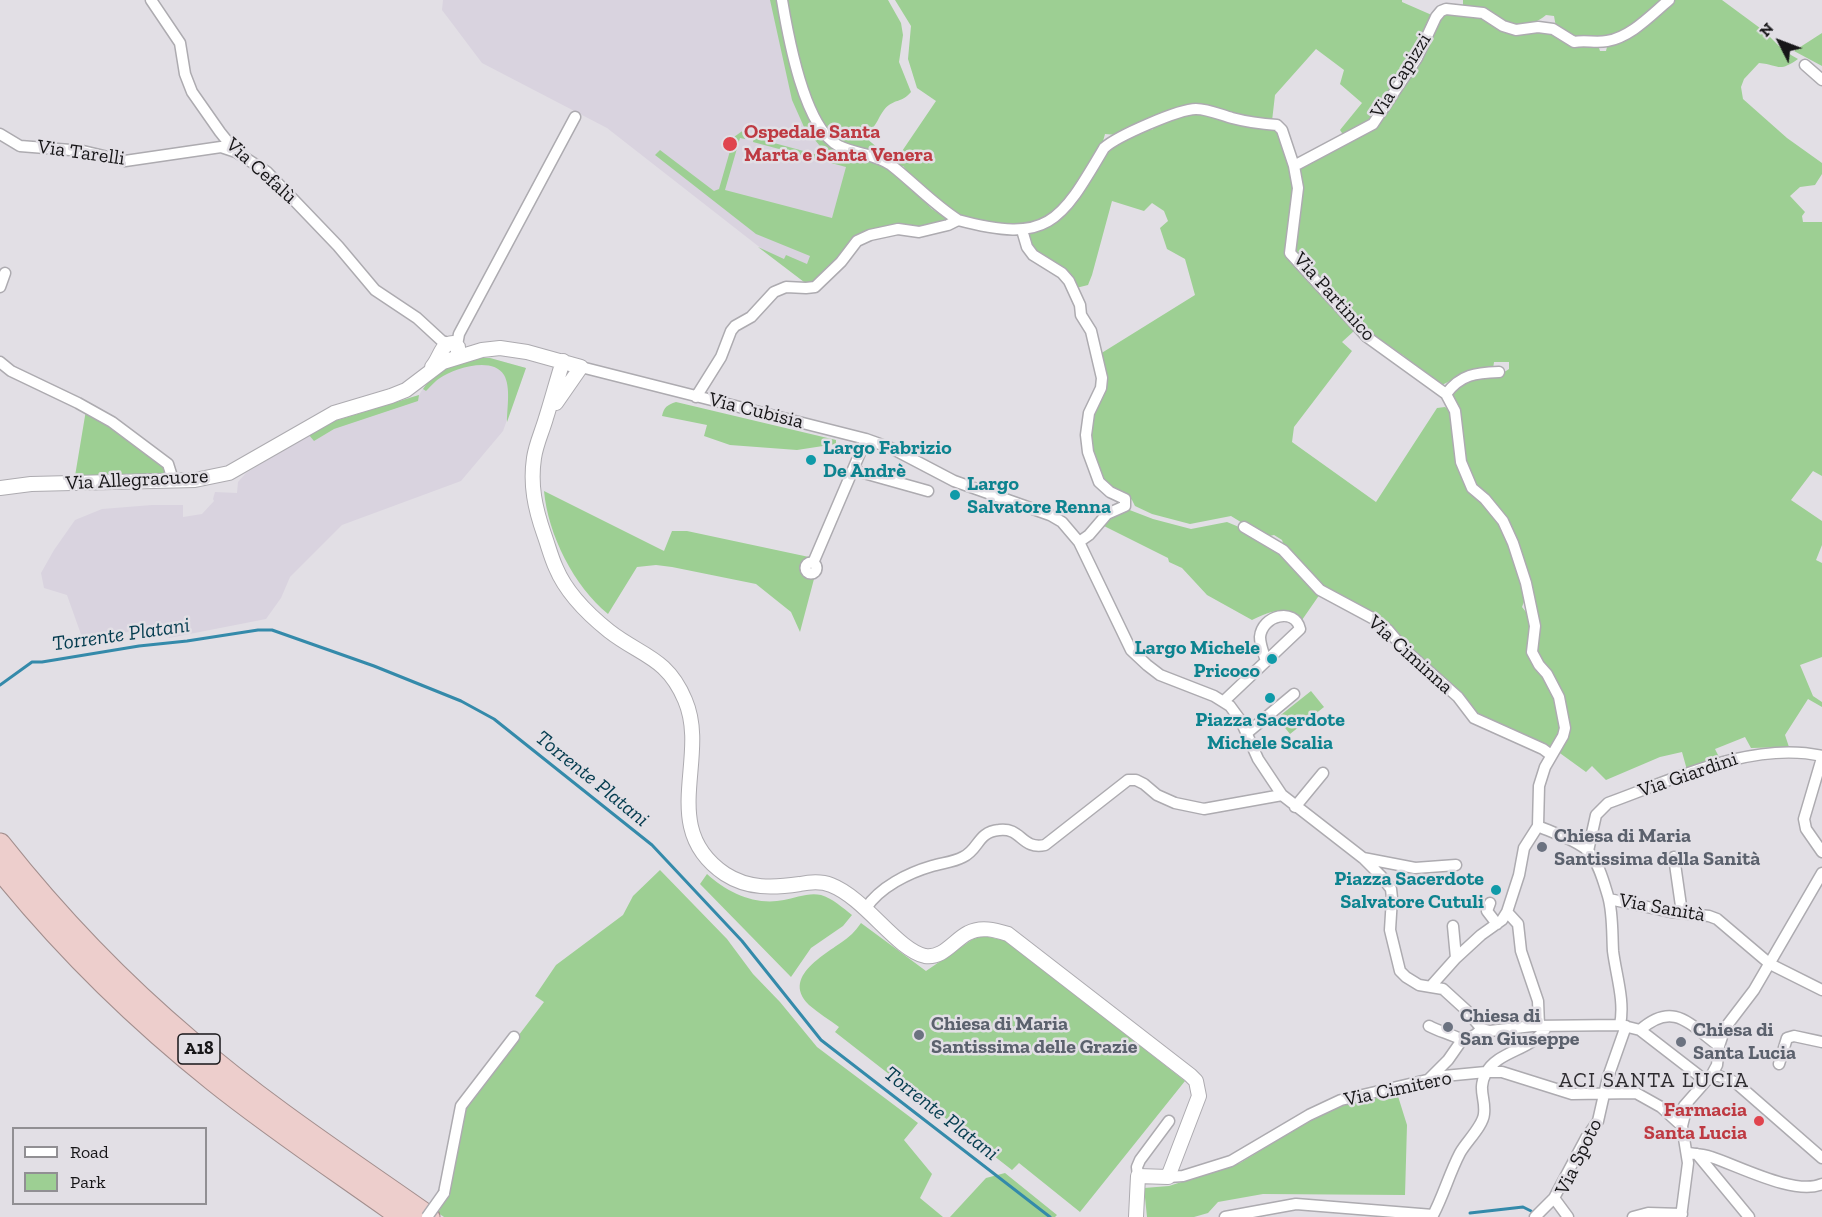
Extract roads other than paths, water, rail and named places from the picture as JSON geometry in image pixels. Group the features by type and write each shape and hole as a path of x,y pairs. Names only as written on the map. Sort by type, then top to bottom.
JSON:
{"highway":[{"name":"A18","path":"0,844 40,893 92,950 190,1041 256,1094 428,1217"},
{"name":"A18","path":"0,869 81,960 179,1053 271,1124 402,1217"}],"street":[{"name":"Via Cefalù","path":"152,0 180,43 185,74 192,92 236,152 267,172 338,246 375,290 417,318 450,347"},
{"path":"782,0 787,33 802,89 821,126 838,145 890,165 939,208 958,220 992,229 1035,228 1050,221 1071,202 1104,148 1111,142 1122,135 1185,111 1197,109 1245,121 1277,125 1294,166"},
{"name":"Via Capizzi","path":"1294,166 1373,124 1417,58 1436,17 1446,9 1484,13 1503,26 1516,30 1538,27 1553,29 1574,42 1584,40 1606,42 1636,28 1669,0"},
{"path":"1806,65 1822,80"},
{"path":"450,347 575,117"},
{"name":"Via Tarelli","path":"0,134 20,146 83,151 125,161 221,147 236,152"},
{"name":"Via Partinico","path":"1294,166 1298,188 1290,254 1366,337 1446,394"},
{"path":"696,397 721,357 731,331 735,326 751,317 774,292 786,287 815,286 841,262 857,241 870,235 897,229 919,232 948,225 958,220"},
{"path":"1022,230 1033,255 1045,261 1069,281 1080,305 1081,315 1091,331 1102,378 1101,388 1089,413 1086,435 1088,452 1099,482 1110,492 1125,499 1125,506 1107,514 1080,542"},
{"path":"0,287 5,273"},
{"name":"Via Cubisia","path":"450,347 482,350 500,348 541,354 581,367 866,439 891,448 954,481 1050,515 1062,522 1080,542 1131,650 1160,675 1224,701"},
{"name":"Via Allegracuore","path":"0,488 31,484 173,480 214,477 229,473 334,413 406,390 428,372 450,347"},
{"path":"563,361 534,456 532,491 534,506 555,567 568,589 608,630 660,663 671,674 685,701 693,728 688,816 696,840 704,853 723,873 744,883 770,887 819,882 831,885 847,893 866,908 912,950 928,957 936,956 968,933 978,929 995,930 1008,934 1196,1081 1199,1096 1167,1177"},
{"path":"0,362 11,372 78,403 112,422 168,464 173,480"},
{"path":"545,420 581,367"},
{"path":"1431,986 1456,958 1502,920 1508,912 1524,848 1538,826 1539,786 1545,767 1563,736 1565,728 1559,697 1532,652 1535,626 1526,583 1513,543 1503,521 1485,499 1472,488 1461,462 1455,411 1446,394 1452,386 1474,373 1499,372"},
{"path":"813,562 866,439"},
{"path":"853,470 928,491"},
{"name":"Via Ciminna","path":"1244,527 1283,550 1320,590 1374,619 1388,630 1434,677 1458,697 1474,718 1543,749 1551,756"},
{"path":"1266,661 1224,701 1234,711 1258,759 1282,795 1363,858 1391,889 1390,930 1400,971 1419,985 1443,989 1482,1029 1490,1031 1543,1026 1623,1025 1640,1030 1709,1079 1725,1078 1735,1082 1822,1158"},
{"path":"1247,733 1294,694"},
{"name":"Via Giardini","path":"1588,851 1596,815 1608,803 1736,757 1803,751 1822,757"},
{"path":"1822,757 1804,819 1806,829 1822,852"},
{"path":"1295,807 1323,773"},
{"path":"866,908 883,889 900,880 929,867 962,858 984,834 1010,830 1028,844 1036,847 1045,845 1128,780 1136,780 1157,795 1175,803 1204,809 1282,795"},
{"path":"1538,826 1588,851"},
{"name":"Via Sanità","path":"1588,851 1609,899 1717,919 1770,964 1822,990"},
{"path":"1674,857 1682,913"},
{"path":"1363,858 1415,868 1456,865"},
{"path":"1668,1112 1679,1111 1709,1079 1718,1065 1725,1028 1754,990 1822,873"},
{"name":"Via Spoto","path":"1568,1217 1554,1198 1586,1138 1598,1121 1623,1025 1609,899"},
{"path":"1490,903 1487,911 1497,924"},
{"path":"1225,1217 1296,1204 1432,1216 1460,1152 1482,1122 1484,1113 1481,1087 1486,1072 1504,1056 1542,1035 1543,1026 1538,1002 1521,951 1518,924 1508,912"},
{"path":"1453,926 1456,958"},
{"path":"1640,1030 1658,1018 1668,1015 1677,1016 1719,1051 1735,1082"},
{"path":"1430,1026 1462,1040"},
{"path":"1428,1080 1448,1060 1462,1040 1475,1035 1482,1029"},
{"path":"1779,1064 1787,1038 1794,1036 1822,1042"},
{"path":"428,1217 444,1193 461,1106 514,1037"},
{"name":"Via Cimitero","path":"1138,1176 1184,1176 1231,1161 1327,1105 1444,1076 1486,1072 1502,1072 1572,1094 1636,1093 1668,1112 1682,1126"},
{"path":"1688,1102 1682,1126 1692,1154 1749,1217"},
{"path":"1136,1217 1137,1167 1169,1121"},
{"path":"1692,1154 1708,1156 1788,1185 1817,1186 1822,1184"},
{"path":"1633,1217 1648,1214 1682,1215 1692,1154"},
{"path":"1535,1217 1554,1198"}],"waterway":[{"name":"Torrente Platani","path":"0,685 32,662 258,630 272,630 374,666 461,701 494,719 652,845 742,941 821,1040 1050,1217"},
{"name":"Torrente Platani","path":"1470,1213 1523,1207 1531,1211"}],"place":[{"name":"Ospedale Santa Marta e Santa Venera","path":"730,144"},
{"name":"Largo Fabrizio De Andrè","path":"811,460"},
{"name":"Largo Salvatore Renna","path":"955,495"},
{"name":"Largo Michele Pricoco","path":"1272,659"},
{"name":"Piazza Sacerdote Michele Scalia","path":"1270,698"},
{"name":"Chiesa di Maria Santissima della Sanità","path":"1542,847"},
{"name":"Piazza Sacerdote Salvatore Cutuli","path":"1496,890"},
{"name":"Chiesa di San Giuseppe","path":"1448,1027"},
{"name":"Chiesa di Maria Santissima delle Grazie","path":"919,1035"},
{"name":"Chiesa di Santa Lucia","path":"1681,1042"},
{"name":"Farmacia Santa Lucia","path":"1759,1121"}],"district":[{"name":"ACI SANTA LUCIA","path":"1654,1081"}]}
